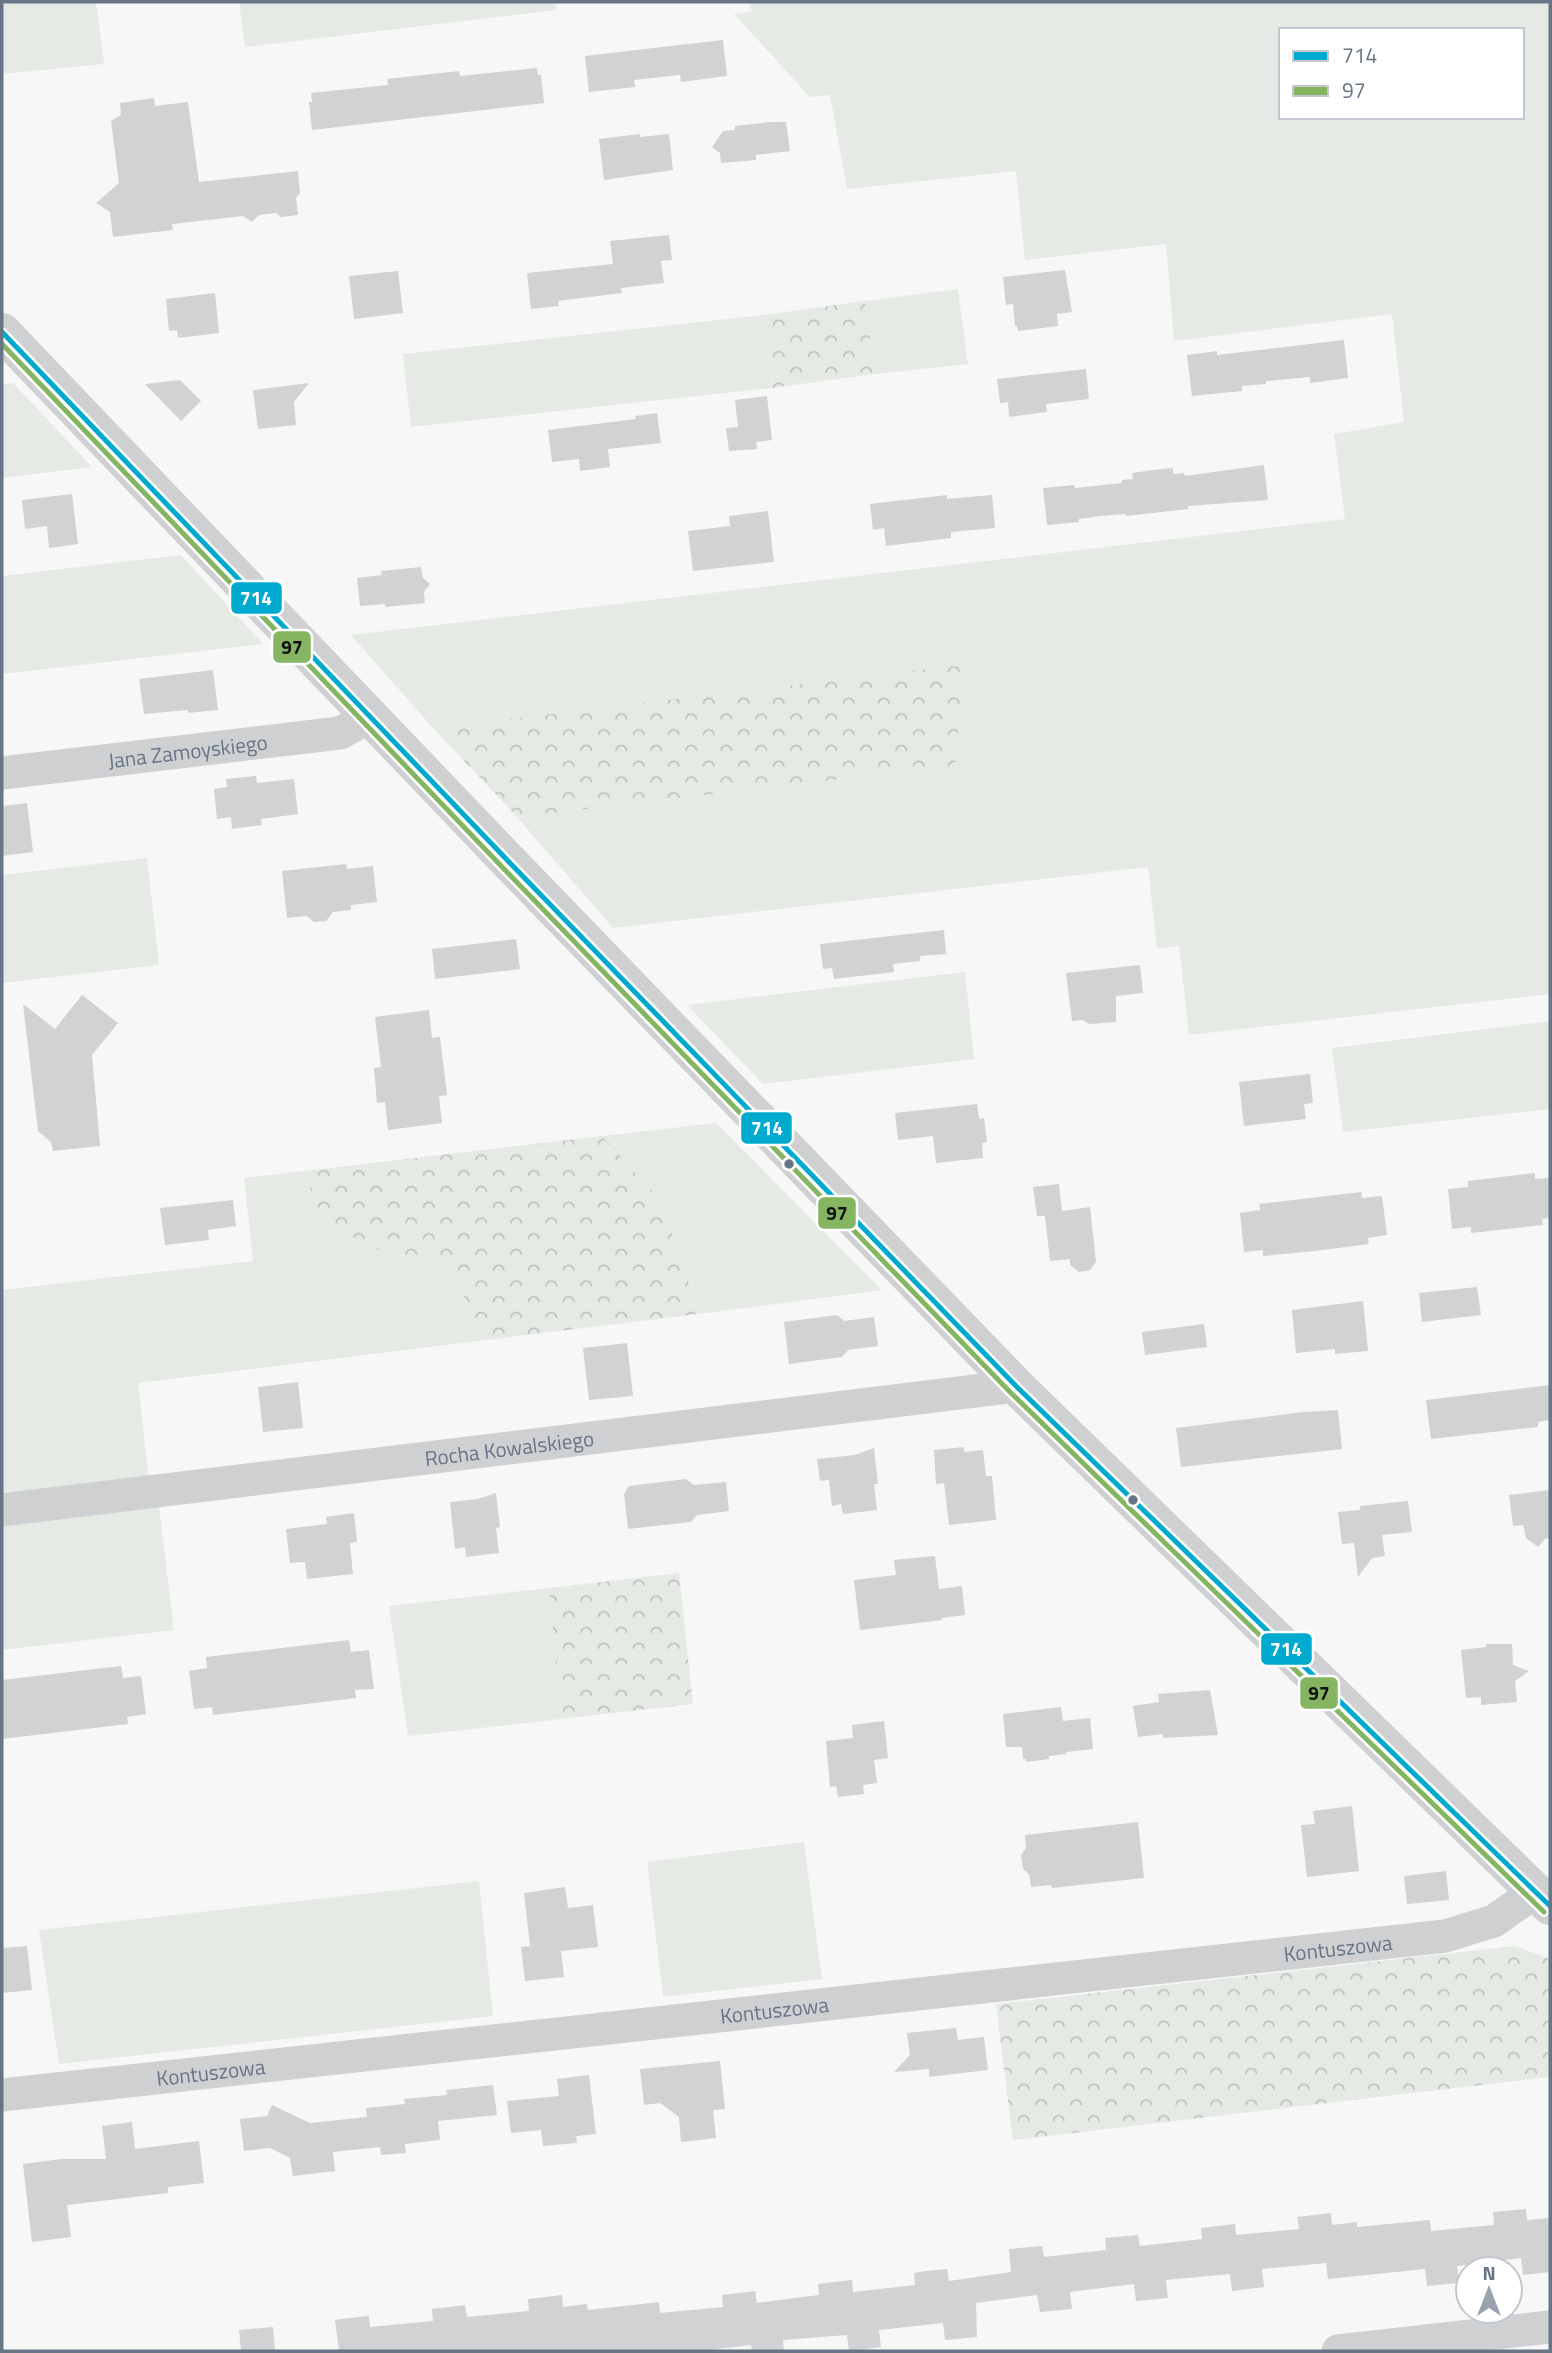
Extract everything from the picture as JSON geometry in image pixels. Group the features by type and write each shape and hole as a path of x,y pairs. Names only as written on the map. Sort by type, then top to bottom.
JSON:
{"street":[{"path":"2,332 1016,1386 1543,1899"},
{"name":"Jana Zamoyskiego","path":"2,773 341,733 370,716"},
{"name":"Rocha Kowalskiego","path":"2,1510 1016,1386"},
{"name":"Kontuszowa","path":"2,2095 1445,1936 1494,1921 1543,1899"},
{"path":"1338,2351 1550,2327"}],"green space":[{"path":"2,2 96,2 104,64 2,74"},
{"path":"239,2 555,2 556,10 245,47"},
{"path":"748,2 1550,2 1550,994 1189,1035 1179,946 1157,949 1148,867 613,928 517,817 954,766 964,666 433,728 351,635 1345,519 1334,434 1404,422 1392,314 1174,341 1166,244 1025,260 1016,171 847,189 830,95 810,97 734,14 752,11"},
{"path":"958,289 968,364 875,374 865,301"},
{"path":"865,301 875,374 772,388 764,315"},
{"path":"764,315 772,388 411,427 403,354"},
{"path":"13,383 92,467 2,478 2,384"},
{"path":"181,555 263,644 2,674 2,576"},
{"path":"964,665 955,766 517,817 433,728"},
{"path":"147,858 159,965 2,983 2,875"},
{"path":"965,972 974,1059 763,1084 687,1005"},
{"path":"1550,1021 1550,1109 1343,1132 1332,1048"},
{"path":"716,1123 882,1290 699,1314 675,1240 602,1136"},
{"path":"602,1136 657,1197 675,1240 699,1314 486,1340 461,1292 433,1262 366,1247 318,1210 304,1171"},
{"path":"304,1171 318,1210 366,1247 432,1262 461,1292 486,1340 138,1383 149,1481 2,1498 2,1290 253,1261 244,1178"},
{"path":"159,1506 174,1630 2,1650 2,1524"},
{"path":"679,1573 693,1704 561,1719 549,1588"},
{"path":"549,1588 561,1719 408,1736 389,1606"},
{"path":"804,1842 822,1979 663,1997 647,1862"},
{"path":"479,1881 493,2016 59,2064 39,1930"},
{"path":"1515,1946 1550,1959 1550,2077 1013,2140 996,2004"}],"building":[{"path":"723,40 727,76 681,82 680,75 634,80 635,87 589,92 585,56"},
{"path":"537,68 538,75 541,75 544,103 312,130 309,102 312,102 311,93 388,85 387,79 459,71 460,76"},
{"path":"154,98 155,106 188,102 199,182 298,171 298,215 259,215 252,222 243,216 172,224 173,230 113,237 110,212 96,203 119,183 111,121 121,115 120,103"},
{"path":"786,122 790,151 756,155 756,160 721,163 720,153 712,147 723,131 735,130 735,126"},
{"path":"640,134 640,137 669,134 673,170 604,180 599,139"},
{"path":"669,235 672,260 661,261 664,283 621,288 622,293 558,301 559,306 531,309 527,273 613,264 610,241"},
{"path":"1065,270 1072,312 1057,314 1058,326 1018,331 1013,304 1006,305 1003,277"},
{"path":"398,271 403,313 354,319 349,276"},
{"path":"215,293 219,333 178,338 177,330 169,331 166,299"},
{"path":"1344,340 1348,378 1310,383 1310,377 1266,381 1266,384 1242,386 1242,391 1192,396 1187,355 1217,351 1217,355"},
{"path":"1086,369 1089,399 1046,404 1047,412 1009,417 1008,402 1000,403 997,379"},
{"path":"180,380 201,401 181,421 145,384"},
{"path":"309,383 294,402 296,425 258,429 253,390"},
{"path":"767,396 772,440 756,442 757,449 729,451 726,428 738,427 735,400"},
{"path":"657,413 661,443 608,449 610,467 580,471 579,459 552,462 548,430 636,419 635,416"},
{"path":"1264,465 1268,500 1188,506 1188,509 1101,516 1079,519 1079,522 1047,525 1043,488 1122,483 1122,480 1133,479 1132,473 1153,470 1173,468 1173,474 1184,473 1185,476"},
{"path":"72,494 78,544 49,548 47,526 25,529 22,500"},
{"path":"947,495 947,499 992,495 995,528 951,532 951,538 886,546 884,528 873,530 870,504"},
{"path":"768,511 774,562 693,571 688,531 730,526 729,516"},
{"path":"421,567 423,578 430,584 424,592 425,603 385,607 385,604 360,606 357,578 382,575 381,571"},
{"path":"213,670 218,710 144,714 139,679"},
{"path":"256,776 257,783 294,779 298,814 261,819 262,825 232,829 231,817 217,819 214,789 227,787 226,779"},
{"path":"27,803 33,852 2,856 2,806"},
{"path":"346,864 347,869 373,866 377,902 351,905 351,910 333,912 326,921 314,922 307,916 287,918 282,871"},
{"path":"944,930 946,954 920,956 920,961 893,964 894,972 834,979 832,968 823,969 820,944"},
{"path":"516,939 520,969 435,979 432,949"},
{"path":"1140,965 1143,993 1116,996 1116,1022 1089,1024 1083,1020 1072,1021 1066,973"},
{"path":"82,995 118,1023 92,1055 100,1146 53,1151 51,1142 38,1131 23,1004 55,1029"},
{"path":"429,1010 432,1038 440,1037 447,1095 439,1096 442,1123 388,1130 385,1102 377,1103 374,1068 381,1067 375,1017"},
{"path":"1310,1074 1313,1103 1304,1104 1306,1119 1244,1126 1239,1082"},
{"path":"977,1104 979,1119 984,1118 987,1142 982,1143 983,1158 936,1163 933,1136 898,1140 895,1113"},
{"path":"1535,1173 1535,1179 1550,1178 1550,1218 1542,1219 1543,1225 1471,1233 1471,1227 1452,1229 1448,1189 1468,1187 1468,1181"},
{"path":"1059,1184 1062,1211 1090,1207 1096,1262 1090,1270 1079,1272 1070,1265 1070,1259 1050,1261 1045,1216 1037,1216 1033,1187"},
{"path":"1361,1192 1362,1198 1382,1196 1387,1235 1368,1238 1369,1244 1315,1251 1263,1256 1263,1250 1244,1252 1240,1213 1260,1210 1259,1204"},
{"path":"233,1200 236,1226 208,1230 209,1240 165,1245 160,1208"},
{"path":"1477,1287 1481,1315 1422,1322 1419,1293"},
{"path":"1363,1301 1368,1351 1335,1354 1335,1349 1296,1353 1292,1310"},
{"path":"837,1315 844,1321 874,1317 878,1346 848,1350 842,1357 789,1364 784,1322"},
{"path":"1204,1324 1207,1347 1145,1355 1142,1332"},
{"path":"627,1343 633,1396 589,1400 583,1348"},
{"path":"298,1382 303,1428 263,1432 258,1387"},
{"path":"1550,1385 1550,1420 1538,1422 1538,1427 1431,1439 1426,1400"},
{"path":"1338,1410 1342,1449 1181,1467 1176,1428"},
{"path":"964,1447 964,1452 983,1450 986,1476 992,1476 996,1520 949,1525 944,1483 936,1484 934,1450"},
{"path":"874,1448 878,1484 874,1484 877,1510 843,1514 841,1504 832,1506 829,1480 820,1481 817,1459 855,1455"},
{"path":"686,1479 694,1485 726,1482 729,1511 697,1515 691,1522 628,1529 624,1494 629,1486"},
{"path":"1550,1490 1550,1538 1545,1539 1538,1547 1526,1538 1523,1525 1513,1526 1509,1495"},
{"path":"496,1493 500,1527 496,1528 499,1553 466,1557 465,1547 455,1549 450,1502 478,1499"},
{"path":"1408,1501 1412,1532 1382,1535 1385,1556 1372,1558 1358,1577 1354,1543 1342,1544 1338,1512 1360,1510 1360,1506"},
{"path":"354,1513 357,1542 350,1543 353,1574 307,1579 305,1562 290,1563 286,1529 327,1524 326,1517"},
{"path":"935,1556 939,1589 962,1586 965,1615 860,1630 854,1580 896,1575 894,1560"},
{"path":"349,1640 351,1652 369,1650 374,1689 355,1690 356,1698 213,1715 212,1707 194,1709 189,1671 207,1668 206,1657"},
{"path":"1486,1644 1512,1644 1513,1665 1529,1671 1515,1681 1517,1702 1481,1705 1481,1697 1466,1698 1461,1650 1486,1647"},
{"path":"121,1666 123,1678 141,1676 146,1714 127,1717 128,1724 2,1739 2,1680"},
{"path":"1210,1690 1218,1735 1163,1738 1163,1734 1138,1737 1133,1706 1159,1702 1158,1694"},
{"path":"1061,1707 1063,1721 1090,1718 1093,1749 1066,1752 1049,1756 1049,1759 1026,1762 1026,1759 1023,1759 1022,1747 1006,1747 1003,1714"},
{"path":"884,1721 888,1758 874,1760 877,1783 863,1785 864,1794 838,1797 836,1786 830,1787 826,1741 853,1738 852,1725"},
{"path":"1352,1806 1359,1871 1307,1877 1301,1825 1315,1824 1313,1811"},
{"path":"1138,1822 1144,1878 1052,1888 1051,1885 1031,1887 1029,1874 1023,1869 1021,1855 1026,1848 1025,1835"},
{"path":"1446,1871 1449,1900 1407,1904 1404,1876"},
{"path":"565,1887 568,1908 593,1905 598,1947 561,1951 564,1977 525,1981 521,1947 530,1946 524,1893"},
{"path":"27,1946 32,1990 2,1993 2,1948"},
{"path":"956,2028 958,2040 984,2037 988,2070 929,2077 929,2069 894,2072 910,2055 907,2033"},
{"path":"720,2061 725,2109 713,2110 716,2138 681,2142 679,2117 660,2103 644,2105 640,2069"},
{"path":"589,2075 596,2134 576,2136 577,2143 543,2146 541,2130 511,2133 507,2101 559,2096 557,2079"},
{"path":"493,2085 497,2115 438,2121 440,2140 405,2144 406,2153 381,2155 380,2147 333,2152 335,2171 293,2176 290,2158 270,2148 244,2151 240,2119 267,2116 272,2105 310,2123 367,2117 366,2108 405,2104 404,2099 447,2095 446,2090"},
{"path":"132,2122 135,2149 199,2141 204,2183 168,2187 168,2193 67,2205 71,2237 32,2242 23,2164 61,2159 106,2159 102,2126"},
{"path":"1526,2209 1527,2220 1550,2218 1550,2272 1524,2275 1524,2255 1454,2255 1454,2283 1427,2286 1425,2269 1328,2279 1326,2263 1262,2269 1264,2287 1232,2291 1230,2274 1166,2280 1168,2298 1136,2301 1134,2284 1070,2292 1072,2309 1040,2312 1037,2295 976,2303 977,2337 945,2340 943,2323 879,2330 881,2347 849,2351 847,2335 783,2340 784,2351 752,2351 751,2345 700,2351 339,2351 335,2320 369,2316 370,2327 433,2321 432,2309 465,2305 467,2317 529,2311 528,2299 562,2295 563,2307 587,2304 588,2310 659,2302 660,2313 723,2307 722,2295 755,2291 757,2303 819,2295 818,2284 852,2280 853,2292 915,2285 914,2273 926,2271 947,2269 949,2281 1011,2272 1009,2249 1042,2246 1044,2257 1106,2250 1105,2238 1138,2235 1140,2246 1202,2239 1201,2228 1235,2224 1236,2235 1299,2229 1297,2217 1331,2213 1332,2225 1357,2222 1357,2227 1430,2220 1431,2231 1494,2225 1493,2212"},
{"path":"273,2327 275,2351 241,2351 239,2330"}],"transit line":[{"name":"714","path":"2,332 1016,1386 1550,1906"},
{"name":"97","path":"2,344 505,870 1010,1392 1544,1912"}]}
